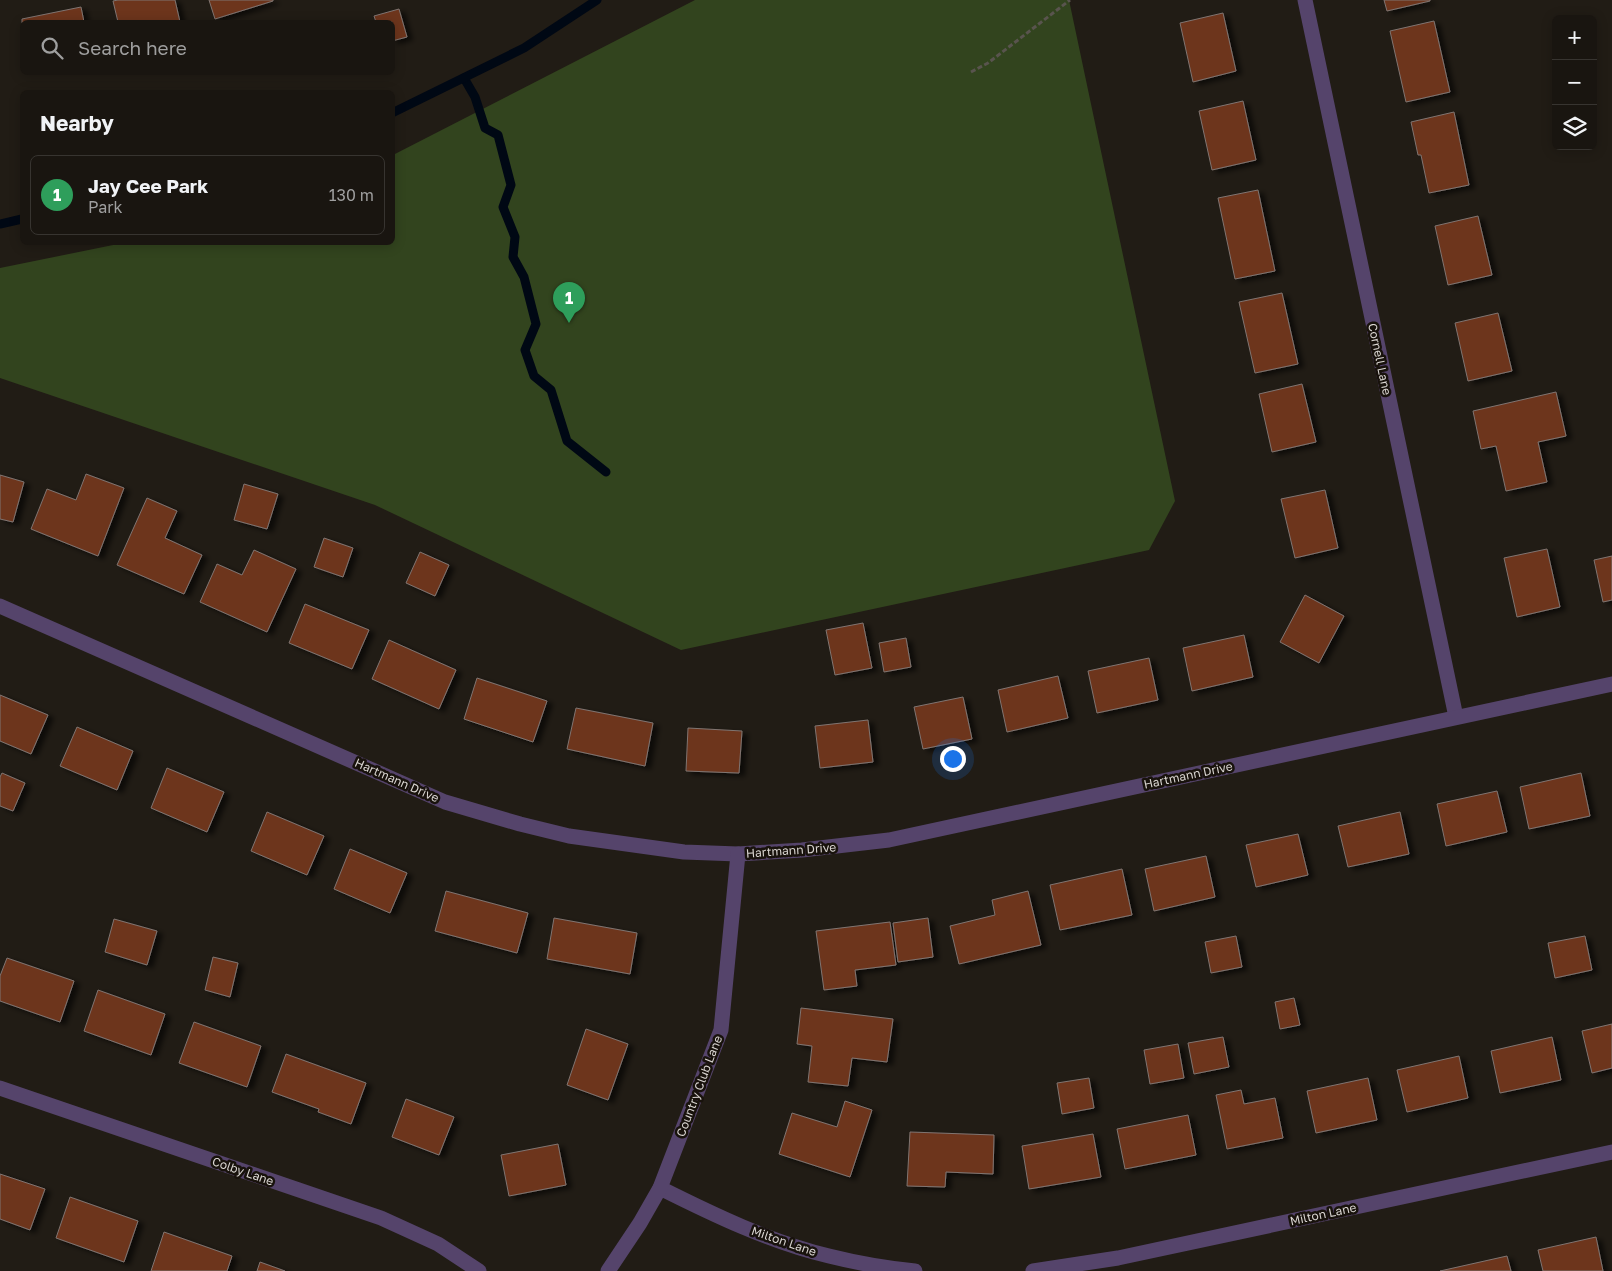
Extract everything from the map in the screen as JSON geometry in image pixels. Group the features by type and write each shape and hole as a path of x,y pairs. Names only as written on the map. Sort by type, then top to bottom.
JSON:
{"street":[{"name":"Cornell Lane","path":"1305,0 1456,717"},
{"name":"Hartmann Drive","path":"0,606 445,802 569,836 684,852 738,854 820,849 890,840 1612,684"},
{"name":"Country Club Lane","path":"608,1271 640,1223 660,1188 721,1030 738,854"},
{"name":"Colby Lane","path":"0,1088 381,1218 438,1244 479,1271"},
{"name":"Milton Lane","path":"1033,1271 1118,1258 1612,1152"},
{"name":"Milton Lane","path":"660,1188 704,1210 768,1237 827,1256 874,1266 915,1271"}],"path":[{"path":"971,72 988,63 1070,0"}],"green space":[{"path":"695,0 1069,0 1175,501 1149,550 681,650 375,505 0,378 0,268 113,245 395,245 395,154"}],"building":[{"path":"175,0 180,20 118,20 113,1"},
{"path":"209,0 273,0 273,1 215,19"},
{"path":"1384,0 1430,0 1430,1 1387,11"},
{"path":"81,7 84,20 22,20"},
{"path":"399,9 407,37 395,40 395,20 375,20 374,16"},
{"path":"1223,13 1236,71 1193,82 1180,23"},
{"path":"1434,21 1450,92 1406,102 1390,31"},
{"path":"1243,101 1256,160 1212,170 1199,111"},
{"path":"1454,112 1469,185 1429,193 1421,155 1418,155 1411,122"},
{"path":"1258,190 1275,271 1235,279 1218,198"},
{"path":"1478,216 1492,275 1448,285 1435,226"},
{"path":"1282,293 1298,364 1255,373 1239,302"},
{"path":"1498,313 1512,371 1468,381 1455,323"},
{"path":"1302,384 1316,442 1272,452 1259,394"},
{"path":"1556,392 1566,436 1538,442 1547,482 1506,491 1496,446 1481,449 1473,411"},
{"path":"86,474 124,488 98,556 31,529 47,489 76,500"},
{"path":"0,475 24,482 13,522 0,519"},
{"path":"244,484 278,494 267,529 234,520"},
{"path":"1325,490 1338,548 1295,558 1281,499"},
{"path":"147,498 177,511 165,538 202,555 184,594 117,565"},
{"path":"324,538 353,548 343,577 314,567"},
{"path":"1547,549 1560,607 1517,617 1504,558"},
{"path":"254,550 296,569 267,632 200,602 217,564 242,575"},
{"path":"420,552 449,565 435,596 406,583"},
{"path":"1612,556 1612,600 1603,602 1594,560"},
{"path":"1305,595 1344,616 1319,663 1280,642"},
{"path":"305,604 369,630 352,669 289,643"},
{"path":"863,623 872,668 835,675 826,630"},
{"path":"1244,635 1253,677 1192,691 1183,648"},
{"path":"906,638 911,667 884,672 879,643"},
{"path":"389,640 456,670 439,709 372,679"},
{"path":"1149,658 1158,700 1097,713 1088,671"},
{"path":"1058,676 1068,718 1007,732 998,690"},
{"path":"477,678 547,701 533,742 464,719"},
{"path":"0,695 48,715 31,754 0,741"},
{"path":"963,697 972,739 923,749 914,707"},
{"path":"576,708 653,723 645,766 567,749"},
{"path":"868,720 873,762 820,768 815,726"},
{"path":"77,727 133,751 117,790 60,766"},
{"path":"688,728 742,731 739,773 686,771"},
{"path":"167,768 224,792 207,832 151,808"},
{"path":"2,773 25,783 13,811 0,806 0,777"},
{"path":"1581,773 1590,816 1529,829 1520,787"},
{"path":"1497,791 1507,832 1446,846 1437,804"},
{"path":"267,812 324,836 307,875 251,851"},
{"path":"1400,812 1409,854 1348,867 1338,826"},
{"path":"1298,834 1308,875 1256,887 1246,845"},
{"path":"350,849 407,873 390,913 334,889"},
{"path":"1206,856 1215,897 1154,911 1145,869"},
{"path":"1122,869 1132,915 1060,930 1050,885"},
{"path":"446,891 528,913 517,953 435,931"},
{"path":"1028,891 1041,945 959,964 950,926 995,915 992,900"},
{"path":"554,918 637,933 630,974 547,959"},
{"path":"928,918 933,957 898,962 893,923"},
{"path":"114,919 157,931 147,965 105,952"},
{"path":"890,922 896,965 855,970 857,986 824,990 816,931"},
{"path":"1236,936 1242,967 1211,973 1205,942"},
{"path":"1585,936 1592,970 1555,978 1548,943"},
{"path":"213,957 238,963 230,997 205,990"},
{"path":"7,958 74,981 60,1022 0,1001 0,976"},
{"path":"98,990 165,1014 151,1055 84,1031"},
{"path":"1294,998 1300,1025 1280,1029 1275,1002"},
{"path":"801,1008 893,1019 887,1062 852,1058 848,1086 808,1082 812,1046 797,1044"},
{"path":"194,1022 261,1046 247,1087 179,1063"},
{"path":"1612,1024 1612,1068 1592,1073 1582,1031"},
{"path":"586,1029 628,1044 608,1100 567,1085"},
{"path":"1223,1037 1229,1067 1194,1074 1188,1043"},
{"path":"1552,1037 1561,1080 1500,1093 1491,1051"},
{"path":"1178,1044 1184,1078 1150,1084 1144,1050"},
{"path":"286,1054 366,1083 351,1124 318,1112 319,1109 272,1092"},
{"path":"1459,1056 1468,1098 1407,1112 1397,1070"},
{"path":"1089,1078 1094,1108 1062,1114 1057,1083"},
{"path":"1368,1078 1377,1120 1316,1133 1307,1091"},
{"path":"1241,1090 1244,1104 1275,1098 1283,1138 1227,1149 1216,1095"},
{"path":"406,1099 454,1117 439,1155 392,1137"},
{"path":"845,1101 872,1110 850,1177 779,1154 792,1113 837,1127"},
{"path":"1188,1115 1196,1155 1125,1169 1117,1129"},
{"path":"910,1132 994,1135 993,1174 946,1172 945,1187 907,1186"},
{"path":"1093,1134 1101,1177 1029,1189 1022,1146"},
{"path":"558,1144 566,1185 509,1196 501,1155"},
{"path":"0,1174 45,1189 30,1230 0,1219"},
{"path":"70,1197 138,1221 124,1262 56,1238"},
{"path":"164,1232 232,1256 227,1271 151,1271"},
{"path":"1596,1237 1603,1271 1543,1271 1538,1250"},
{"path":"1507,1256 1511,1271 1440,1271"},
{"path":"260,1262 285,1271 257,1271"}],"waterway":[{"path":"395,112 524,48 597,0"},
{"path":"464,78 475,97 485,128 498,135 511,185 503,207 515,237 513,257 524,277 536,324 525,350 534,376 551,390 567,441 606,472"},
{"path":"0,224 20,219"}],"place":[{"name":"Jay Cee Park","path":"569,323"}]}
